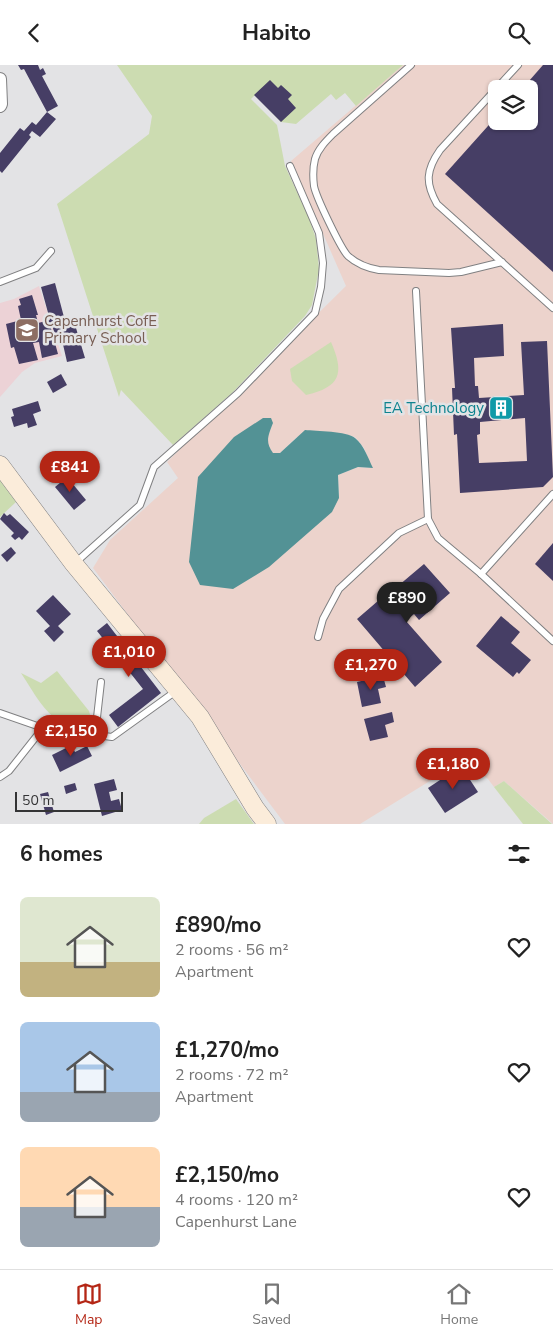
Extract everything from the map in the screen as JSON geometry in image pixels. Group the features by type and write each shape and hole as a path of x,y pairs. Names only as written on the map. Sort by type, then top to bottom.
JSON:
{"street":[{"path":"0,79 0,106"},
{"path":"0,465 74,564 200,717 255,808 267,824"}],"lane":[{"path":"411,65 333,133 321,147 315,160 314,188 342,250 358,263 368,268 379,270 449,273 502,262"},
{"path":"518,65 440,150 429,172 428,184 431,195 437,204 553,308"},
{"path":"74,564 140,505 154,467 238,393 315,313 321,287 323,263 319,233 290,166"},
{"path":"0,281 36,268 52,251"},
{"path":"416,291 428,519 438,538 481,574 553,641"},
{"path":"481,574 553,494"},
{"path":"318,637 323,619 339,589 399,533 428,519"},
{"path":"95,735 102,682"},
{"path":"0,713 43,728 112,737 177,691"},
{"path":"0,777 9,771 43,728"}],"shaded area":[{"path":"403,65 553,65 553,824 504,781 494,787 488,779 464,760 360,824 285,824 93,568 110,540 178,478 167,462 346,286 291,161","holes":["273,423 268,436 268,446 273,454 280,453 297,437 344,434 355,437 364,448 372,468 358,467 338,475 339,498 234,437"]},
{"name":"Capenhurst CofE Primary School","path":"39,286 62,356 35,363 22,372 0,397 0,303 14,299"}],"green space":[{"path":"117,65 403,65 356,106 345,93 336,100 331,94 296,124 281,122 255,95 251,99 277,125 285,166 309,218 316,239 319,269 312,305 305,316 233,392 173,445 121,390 119,397 57,204 149,134 152,116"},
{"path":"331,342 338,363 336,377 333,383 326,388 306,395 292,381 290,369"},
{"path":"0,480 16,502 0,517"},
{"path":"57,671 89,711 91,719 88,726 76,727 56,719 40,702 21,673 41,683"},
{"path":"504,781 552,824 523,824 494,787"},
{"path":"236,799 254,824 199,824 204,818"}],"water":[{"path":"263,418 271,418 273,423 268,439 273,453 280,453 305,430 339,433 355,438 361,444 373,468 358,467 338,475 339,498 332,512 269,567 233,589 200,585 189,562 198,477 234,437"}],"building":[{"path":"18,65 38,65 40,70 43,68 46,74 42,76 58,106 47,112 24,69 21,70"},
{"path":"543,65 553,65 553,272 445,174 488,126 488,130 538,130 538,80 530,80"},
{"path":"270,80 278,88 281,85 292,95 288,99 296,108 281,122 254,95"},
{"path":"47,112 56,119 40,137 32,131 29,135 31,137 2,173 0,171 0,153 20,128 24,131 32,122 36,125"},
{"path":"55,283 65,321 73,318 85,358 67,362 62,340 57,342 52,325 50,325 58,354 42,358 39,342 33,343 38,360 19,364 14,347 11,348 6,324 21,320 18,306 21,305 19,299 32,295 38,315 36,315 38,323 50,320 41,287"},
{"name":"EA Technology","path":"503,324 504,356 474,358 475,386 478,386 479,398 524,395 521,342 547,341 553,477 543,487 460,493 457,434 454,435 452,388 455,388 451,328","holes":["525,418 527,461 479,463 477,435 480,434 480,422"]},
{"path":"61,374 67,385 53,393 47,382"},
{"path":"38,401 41,411 33,414 37,425 28,428 27,423 14,427 11,417 14,416 12,409"},
{"path":"67,477 86,500 74,510 55,487"},
{"path":"4,513 7,516 10,514 29,532 22,540 19,537 15,540 11,536 14,533 0,519"},
{"path":"553,543 553,581 535,564"},
{"path":"11,547 16,553 7,562 1,555"},
{"path":"424,564 450,593 419,620 414,614 406,621 442,662 415,687 357,619 386,594 393,603 399,599 392,591"},
{"path":"53,595 71,614 58,626 64,632 54,642 44,631 50,626 36,611"},
{"path":"501,616 520,632 511,643 531,660 519,674 517,672 513,677 476,646"},
{"path":"107,623 161,693 118,727 109,715 143,689 97,631"},
{"path":"383,676 386,687 378,689 381,703 362,707 357,682"},
{"path":"392,712 394,722 385,725 388,737 370,741 364,719"},
{"path":"78,742 80,745 73,748 75,752 87,746 92,756 60,772 52,755"},
{"path":"461,766 478,792 445,813 428,788"},
{"path":"114,779 117,790 109,792 111,801 119,799 122,810 102,816 94,784"},
{"path":"75,783 77,790 66,794 64,786"},
{"path":"48,792 54,812 46,815 40,794"}],"place":[{"name":"Capenhurst CofE Primary School","path":"27,330"},
{"name":"EA Technology","path":"501,408"}]}
